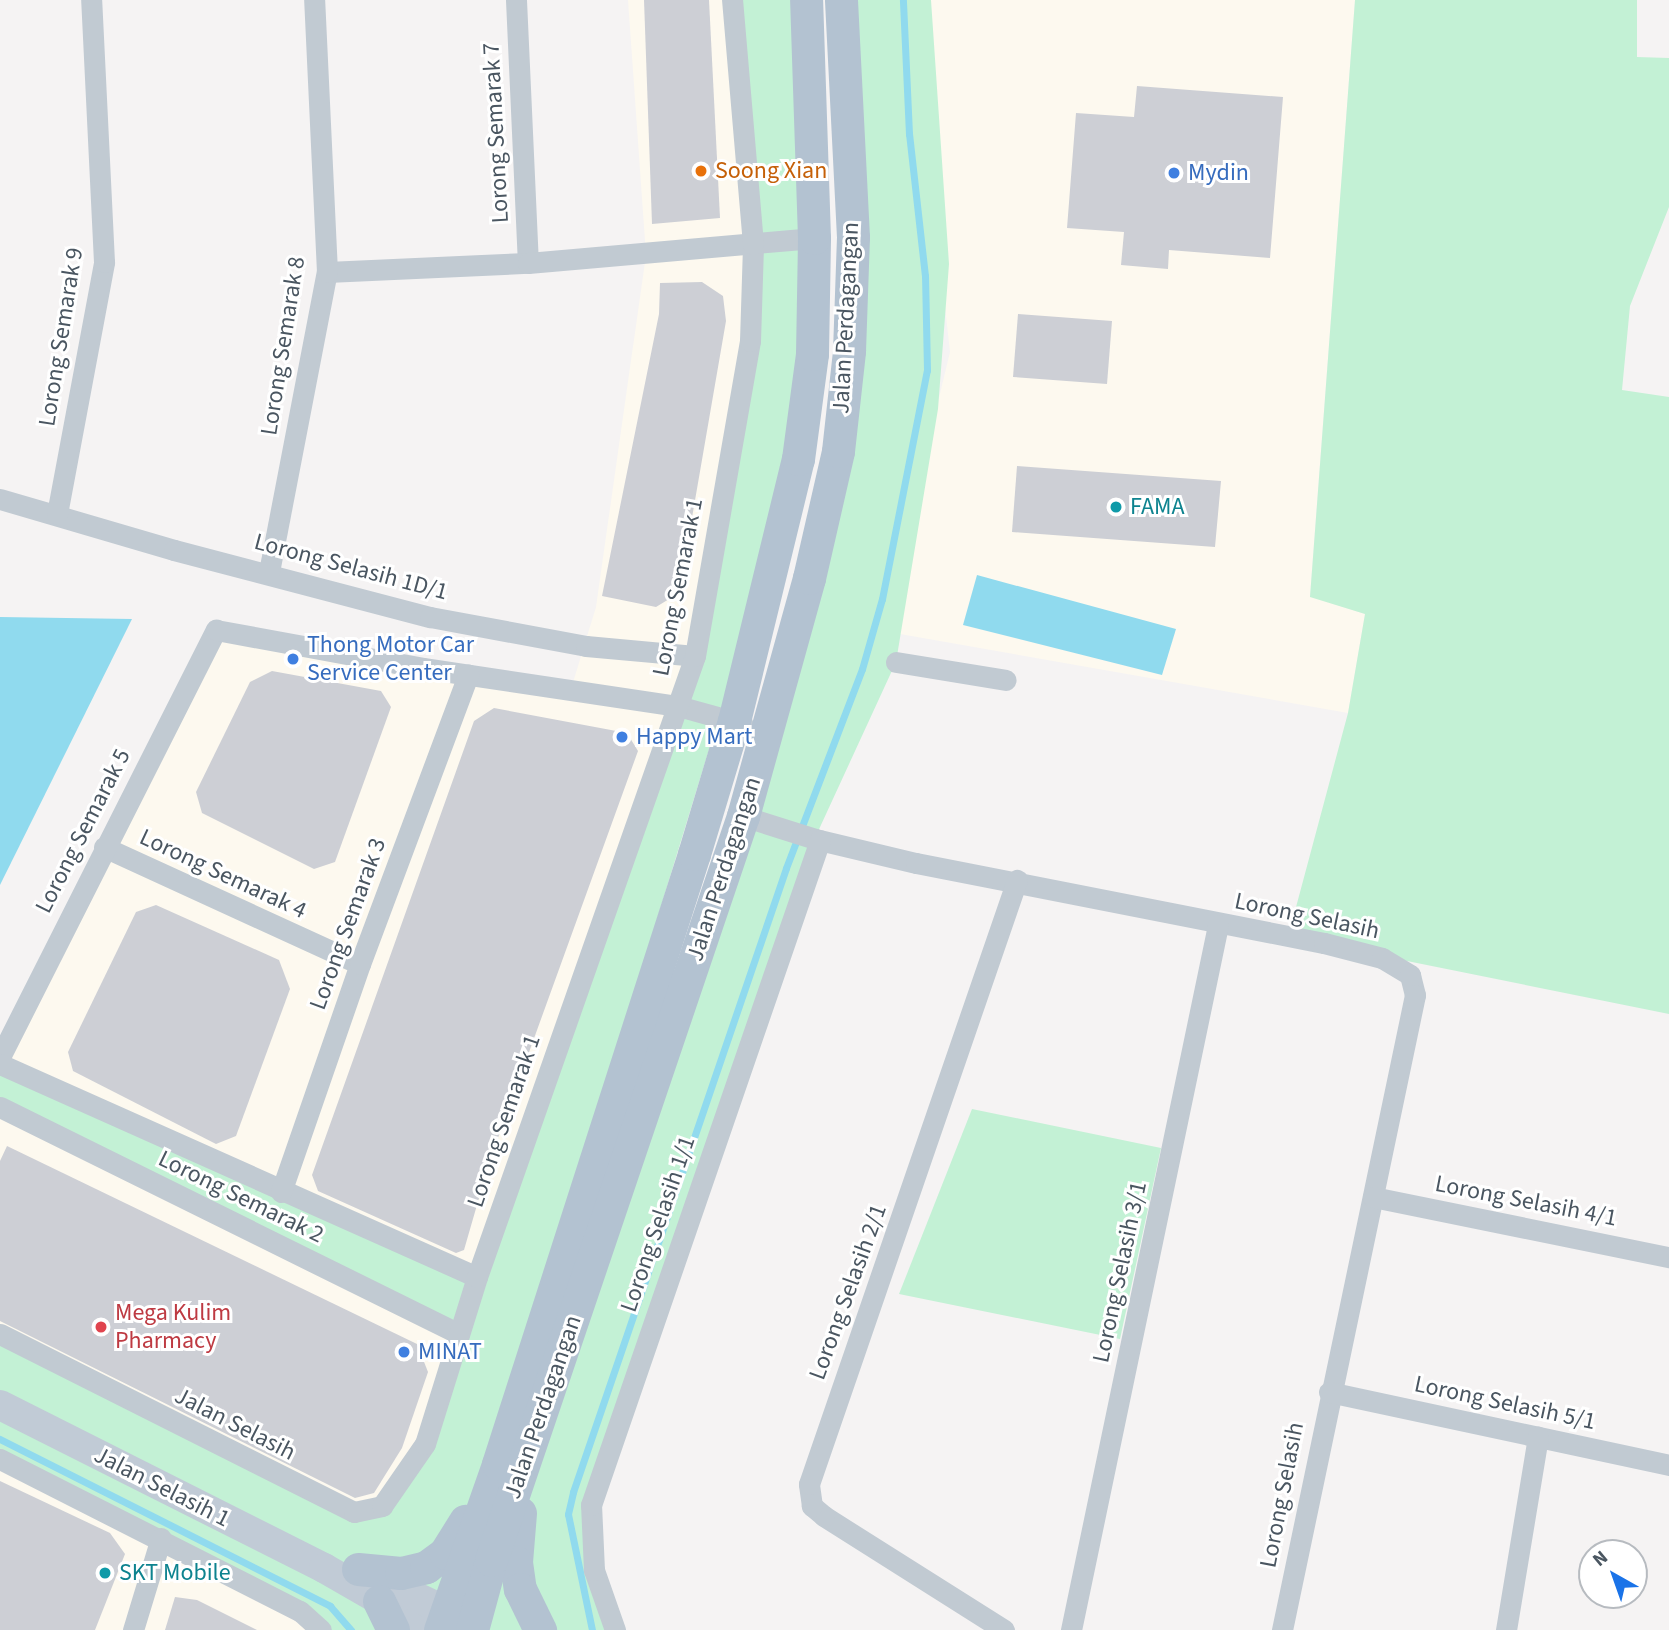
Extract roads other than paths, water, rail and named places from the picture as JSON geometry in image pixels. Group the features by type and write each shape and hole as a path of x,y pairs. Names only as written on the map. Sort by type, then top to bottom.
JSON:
{"main road":[{"name":"Jalan Perdagangan","path":"458,1626 494,1476 734,720 798,459 813,354 814,238 806,0"},
{"name":"Jalan Perdagangan","path":"458,1626 527,1455 757,821 768,732 838,451 849,351 853,237 841,0"},
{"path":"527,1455 516,1562 520,1589 540,1630"},
{"path":"358,1569 401,1573 426,1567 445,1553 494,1476"}],"street":[{"name":"Lorong Semarak 9","path":"57,514 104,262 91,0"},
{"name":"Lorong Semarak 8","path":"269,572 327,272 314,0"},
{"name":"Lorong Semarak 7","path":"516,0 528,263"},
{"name":"Lorong Semarak 1","path":"425,1444 477,1277 695,656 750,341 753,244 732,0"},
{"path":"327,272 528,263 814,238"},
{"name":"Lorong Selasih 1D/1","path":"0,499 174,550 269,572 430,617 586,646 695,656"},
{"name":"Lorong Semarak 5","path":"0,1057 216,630 468,675"},
{"path":"896,662 1006,680"},
{"path":"468,675 678,706 768,732"},
{"name":"Lorong Semarak 3","path":"281,1192 360,964 468,675"},
{"name":"Lorong Selasih","path":"757,821 820,840 1382,958 1410,975 1415,995 1329,1392 1283,1630"},
{"name":"Lorong Selasih 1/1","path":"615,1630 594,1570 591,1504 820,840"},
{"name":"Lorong Semarak 4","path":"104,847 360,964"},
{"name":"Lorong Selasih 2/1","path":"1004,1630 824,1516 812,1506 809,1484 1017,880"},
{"name":"Lorong Selasih 3/1","path":"1071,1630 1218,925"},
{"path":"0,1064 281,1192 477,1277"},
{"name":"Lorong Semarak 2","path":"0,1107 459,1334"},
{"name":"Lorong Selasih 4/1","path":"1373,1197 1669,1257"},
{"name":"Jalan Selasih","path":"0,1334 354,1513 372,1511 389,1499 425,1444"},
{"name":"Lorong Selasih 5/1","path":"1329,1392 1669,1465"},
{"name":"Jalan Selasih 1","path":"0,1405 324,1569 386,1615 458,1626"},
{"path":"1506,1630 1538,1437"},
{"path":"0,1459 161,1538 300,1611 321,1630"},
{"path":"132,1630 161,1538"},
{"name":"Jalan Selasih 1","path":"324,1569 358,1569 458,1626"}],"water":[{"path":"977,575 1176,629 1162,675 963,625"},
{"path":"0,617 132,619 0,885"}],"waterway":[{"path":"592,1630 568,1514 573,1492 786,868 862,669 882,599 927,370 925,276 909,134 903,0"},
{"path":"0,1439 330,1606 351,1630"}],"place":[{"name":"Soong Xian","path":"701,171"},
{"name":"Mydin","path":"1174,173"},
{"name":"FAMA","path":"1116,507"},
{"name":"Thong Motor Car Service Center","path":"293,659"},
{"name":"Happy Mart","path":"622,737"},
{"name":"Mega Kulim Pharmacy","path":"101,1327"},
{"name":"MINAT","path":"404,1352"},
{"name":"SKT Mobile","path":"105,1573"}]}
